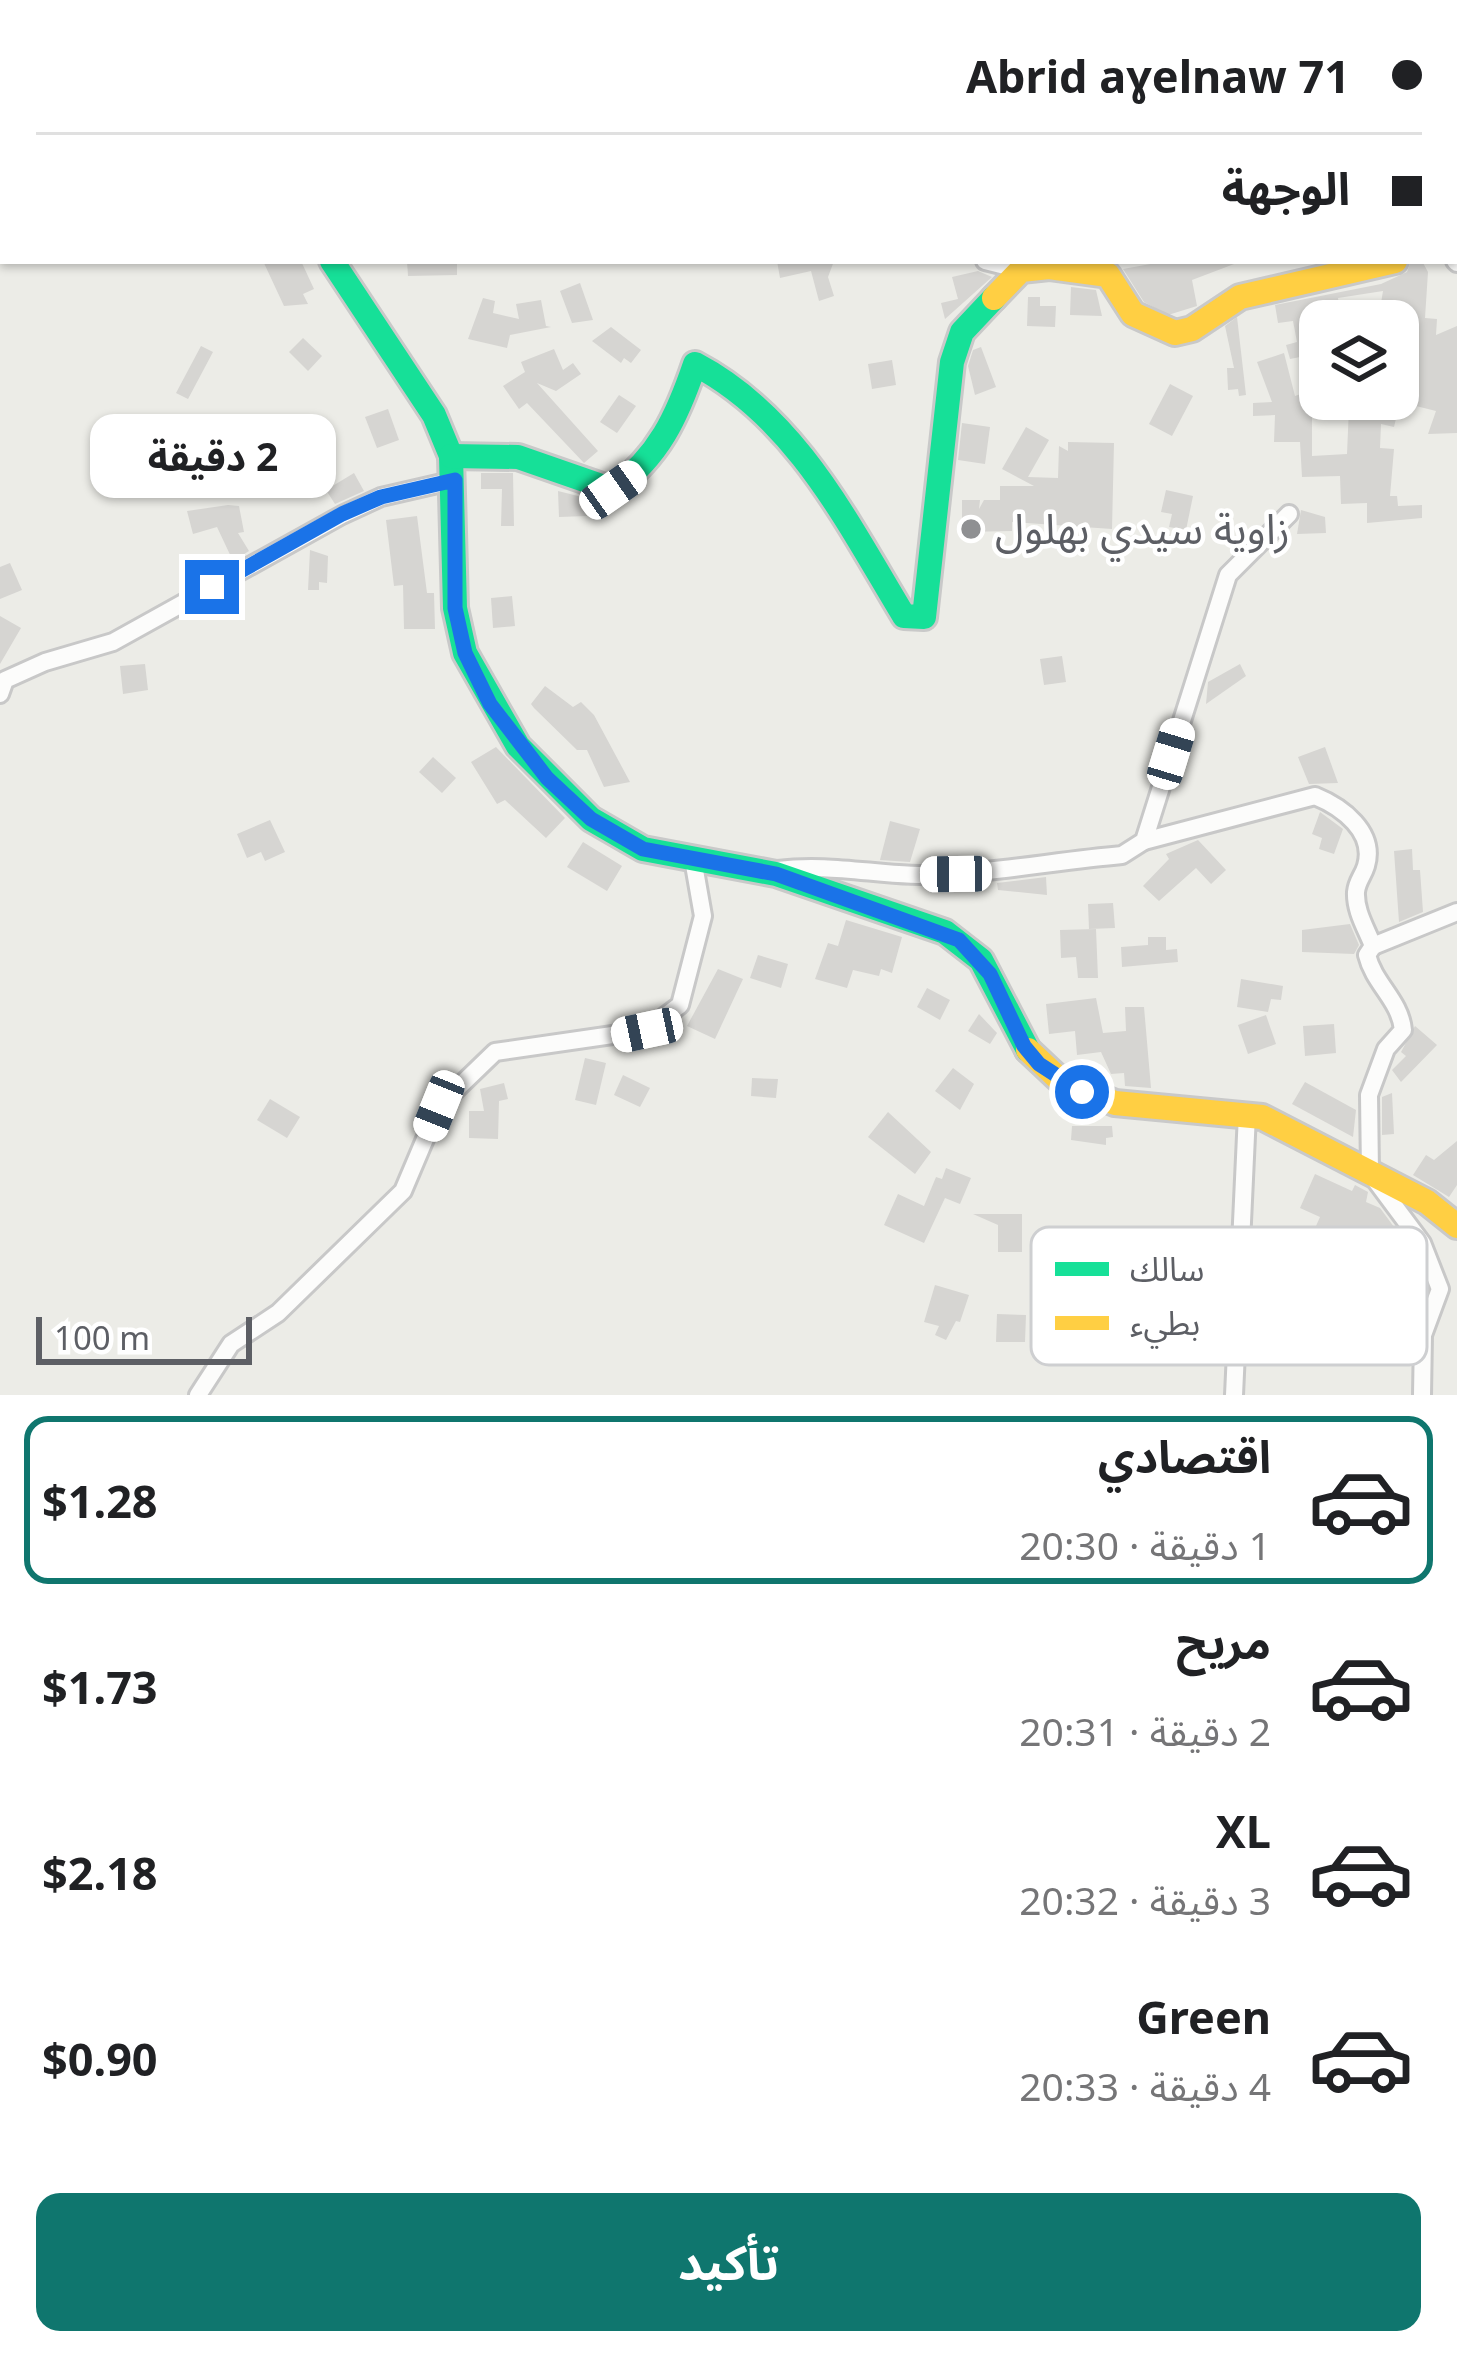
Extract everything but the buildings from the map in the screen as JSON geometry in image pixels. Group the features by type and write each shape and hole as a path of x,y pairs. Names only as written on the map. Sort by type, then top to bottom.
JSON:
{"main road":[{"path":"334,264 434,415 453,468 458,627 490,704 518,746 591,819 643,849 765,872 959,940 990,974 1024,1046 1039,1064 1082,1092 1130,1105 1247,1114 1427,1202 1457,1226"},
{"path":"453,468 518,457 613,490 639,471 673,428 694,364 750,395 837,507 904,616 924,617 952,362 962,332 1021,270 1049,267 1108,275 1124,307 1172,334 1186,332 1239,297 1359,277 1388,264"}],"street":[{"path":"997,264 1021,270"},
{"path":"0,694 5,680 45,662 113,642 342,514 453,468"},
{"path":"1144,841 1228,575 1289,514"},
{"path":"765,872 821,864 881,875 956,874 1122,855 1144,841 1315,796 1339,806 1367,844 1367,864 1356,886 1357,908 1373,946"},
{"path":"198,1395 231,1344 278,1313 403,1191 439,1106 495,1052 647,1030 680,1005 703,916 693,859"},
{"path":"1410,1227 1370,1173 1369,1095 1386,1049 1403,1030 1401,1012 1371,973 1366,955 1373,946 1457,911"},
{"path":"1242,1227 1247,1114"},
{"path":"1427,1256 1440,1289 1427,1324"},
{"path":"1234,1395 1235,1365"},
{"path":"1422,1365 1422,1395"}],"traffic: fast":[{"path":"334,264 434,415 451,456 455,608 465,653 518,746 591,819 643,849 776,874 945,932 981,960 1028,1050"},
{"path":"451,456 518,457 613,490 643,463 665,434 695,364 731,386 790,442 839,509 904,616 924,617 952,362 962,332 994,298"}],"traffic: slow":[{"path":"994,298 1021,270 1049,267 1108,275 1133,314 1175,333 1192,329 1240,297 1382,264"},
{"path":"1028,1050 1061,1081 1115,1103 1262,1117 1427,1202 1457,1226"}],"place":[{"name":"زاوية سيدي بهلول","path":"971,529"}],"route":[{"path":"212,587 342,514 381,497 455,480 455,608 465,653 490,704 547,778 591,819 643,849 776,874 959,940 990,974 1024,1046 1039,1064 1082,1092"}]}
